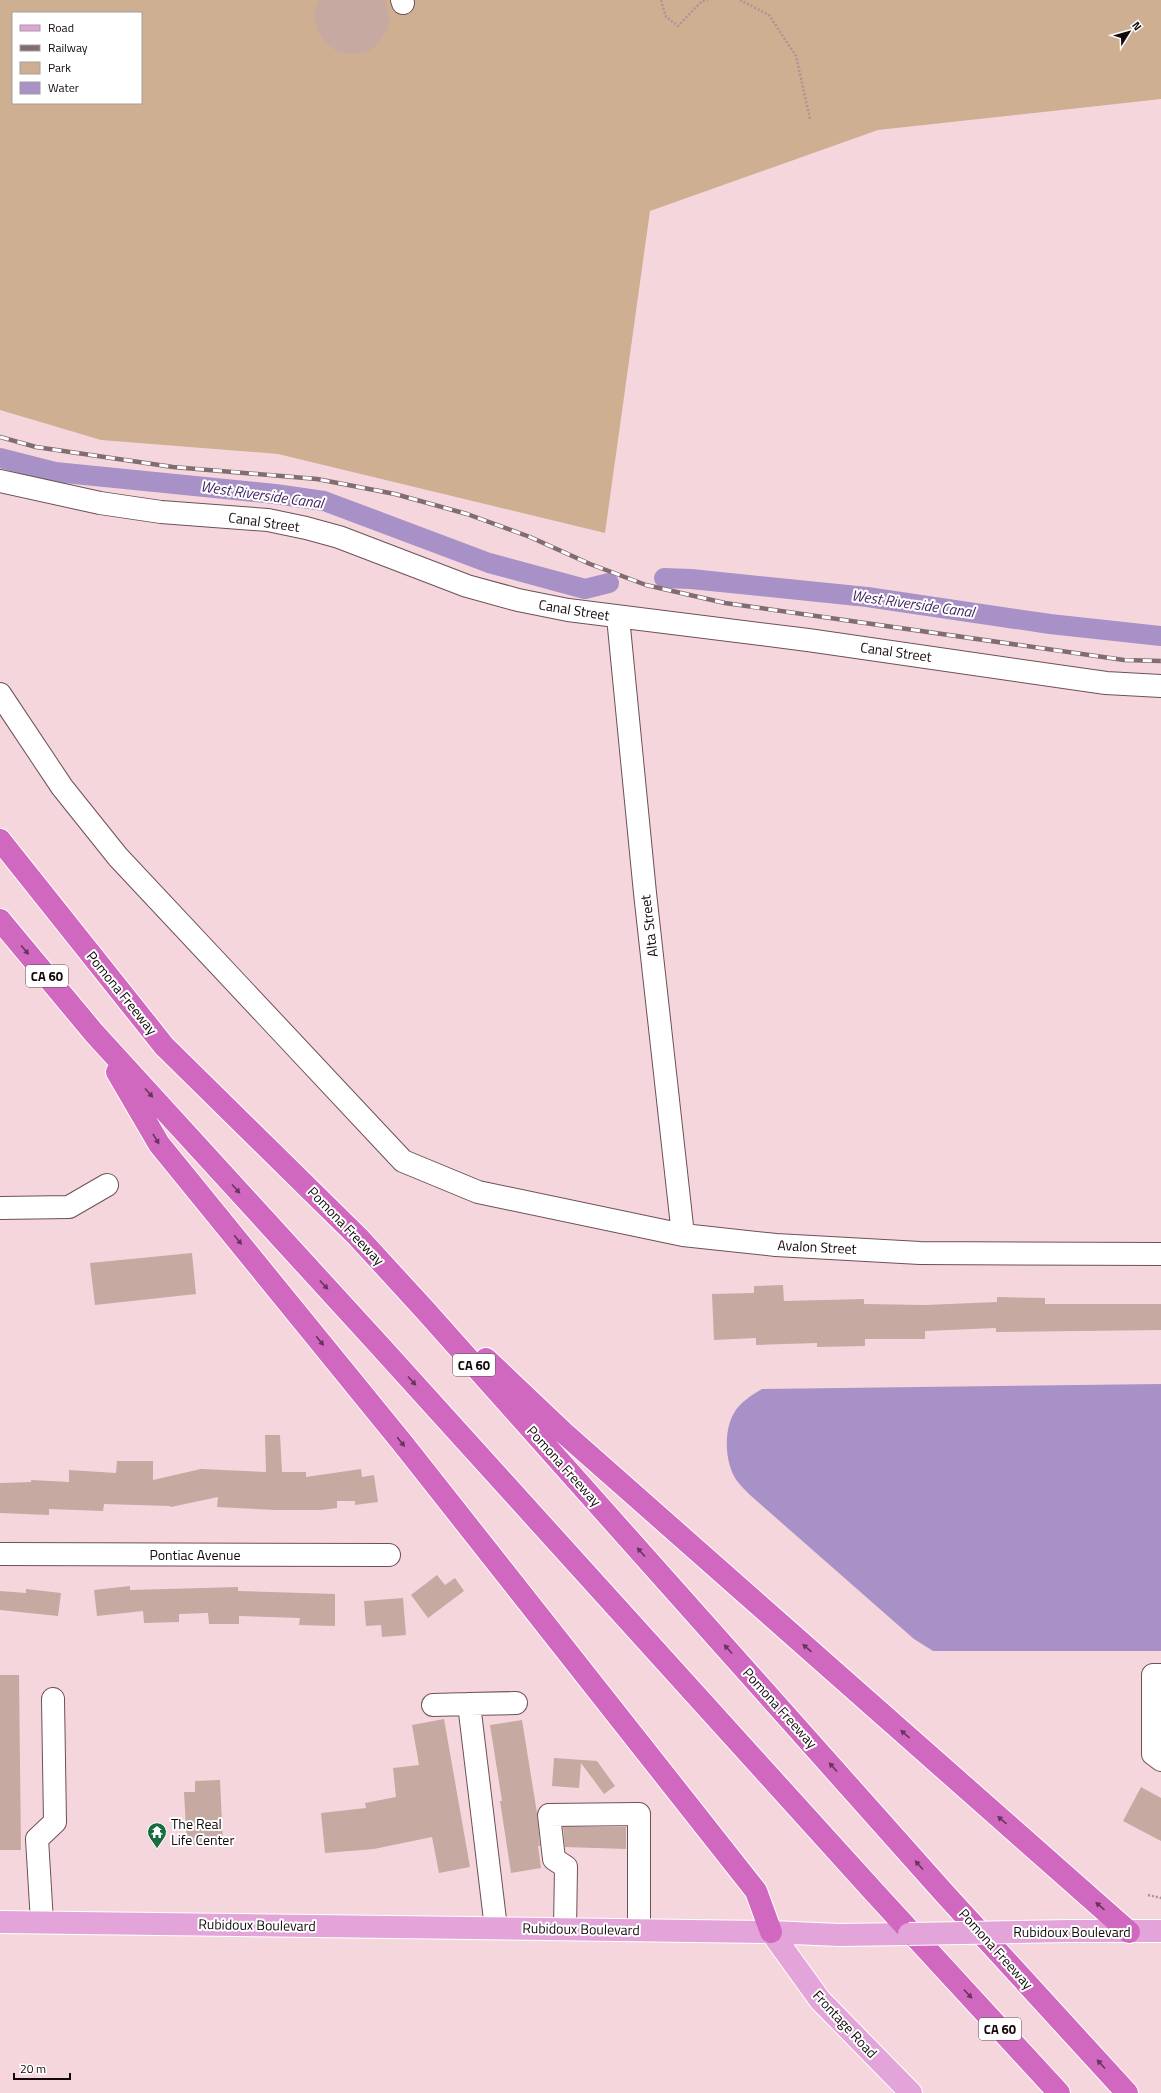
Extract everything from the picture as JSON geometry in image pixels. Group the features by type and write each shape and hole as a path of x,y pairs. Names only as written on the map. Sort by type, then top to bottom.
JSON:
{"highway":[{"name":"Pomona Freeway","path":"0,840 164,1046 358,1237 940,1888 1127,2093"},
{"name":"CA 60","path":"0,920 94,1033 875,1893 1059,2093"},
{"path":"94,1033 159,1144 409,1451 756,1891 771,1932"},
{"path":"358,1237 564,1433 1129,1932"}],"main road":[{"name":"Rubidoux Boulevard","path":"0,1922 771,1932 839,1935 1161,1931"},
{"name":"Frontage Road","path":"771,1932 820,2000 911,2093"}],"street":[{"name":"Canal Street","path":"0,481 100,503 161,512 268,520 306,528 346,539 467,586 518,600 618,617 808,640 1106,683 1161,686"},
{"name":"Alta Street","path":"618,617 645,893 683,1235"},
{"name":"Avalon Street","path":"0,694 62,787 118,857 403,1161 478,1192 683,1235 776,1246 920,1253 1161,1254"},
{"path":"0,1208 69,1207 107,1185"},
{"name":"Pontiac Avenue","path":"0,1554 389,1555"},
{"path":"1161,1675 1152,1675 1153,1754 1161,1760"},
{"path":"42,1922 37,1839 55,1822 53,1699"},
{"path":"433,1705 516,1703"},
{"path":"469,1704 496,1928"},
{"path":"565,1929 566,1867 554,1859 549,1815 639,1814 639,1930"}],"path":[{"path":"661,0 666,17 678,26 702,0 708,0"},
{"path":"740,0 769,15 796,56 810,119"},
{"path":"1148,1895 1161,1898"}],"green space":[{"path":"0,0 1161,0 1161,99 878,130 650,211 605,533 278,454 101,440 0,410"}],"water":[{"path":"1161,1384 1161,1651 933,1651 914,1639 750,1495 737,1481 730,1466 728,1457 728,1429 734,1413 750,1396 762,1389"}],"building":[{"path":"319,0 385,0 390,18 387,30 381,40 372,49 361,53 348,54 337,51 326,44 319,34 315,22 315,10"},
{"path":"192,1253 196,1294 95,1305 90,1263"},
{"path":"783,1285 784,1301 864,1299 864,1304 925,1305 997,1302 997,1297 1045,1298 1045,1304 1161,1304 1161,1330 996,1332 996,1328 925,1331 925,1339 865,1339 865,1346 817,1347 817,1343 756,1345 756,1338 714,1340 712,1294 754,1293 754,1286"},
{"path":"265,1435 280,1435 282,1472 306,1472 306,1477 361,1469 362,1477 374,1475 378,1502 355,1505 355,1501 337,1501 337,1508 321,1510 276,1510 217,1507 218,1497 171,1507 104,1504 103,1511 49,1509 49,1515 0,1513 0,1483 31,1482 31,1480 69,1482 69,1470 116,1473 117,1461 153,1461 153,1480 201,1469 266,1472"},
{"path":"437,1575 445,1585 455,1578 464,1591 428,1618 411,1595"},
{"path":"130,1586 130,1590 238,1587 238,1591 335,1594 335,1626 299,1625 300,1618 239,1616 239,1624 209,1624 208,1613 179,1614 179,1622 144,1623 143,1611 97,1616 94,1590"},
{"path":"26,1589 61,1593 58,1616 0,1610 0,1591 26,1593"},
{"path":"403,1598 406,1635 382,1637 381,1625 366,1626 364,1601"},
{"path":"0,1675 19,1675 21,1850 0,1850"},
{"path":"444,1719 470,1867 439,1873 432,1837 374,1849 325,1853 321,1813 366,1808 365,1803 396,1797 393,1768 419,1765 412,1725"},
{"path":"522,1720 537,1813 540,1846 538,1846 541,1868 511,1873 500,1801 502,1801 490,1725"},
{"path":"554,1758 597,1761 615,1786 604,1794 581,1763 579,1788 552,1786"},
{"path":"220,1780 223,1844 187,1845 184,1792 195,1792 195,1781"},
{"path":"1141,1787 1161,1798 1161,1841 1123,1821"},
{"path":"563,1827 626,1827 626,1849 565,1847"}],"waterway":[{"name":"West Riverside Canal","path":"0,458 55,472 275,494 324,501 489,563 585,589 609,583"},
{"name":"West Riverside Canal","path":"664,578 691,579 867,597 1050,624 1161,636"}],"railway":[{"path":"0,437 36,447 173,467 317,479 395,494 467,514 530,537 590,564 646,585 725,603 1124,660 1161,661"}],"place":[{"name":"The Real Life Center","path":"157,1849"}]}
